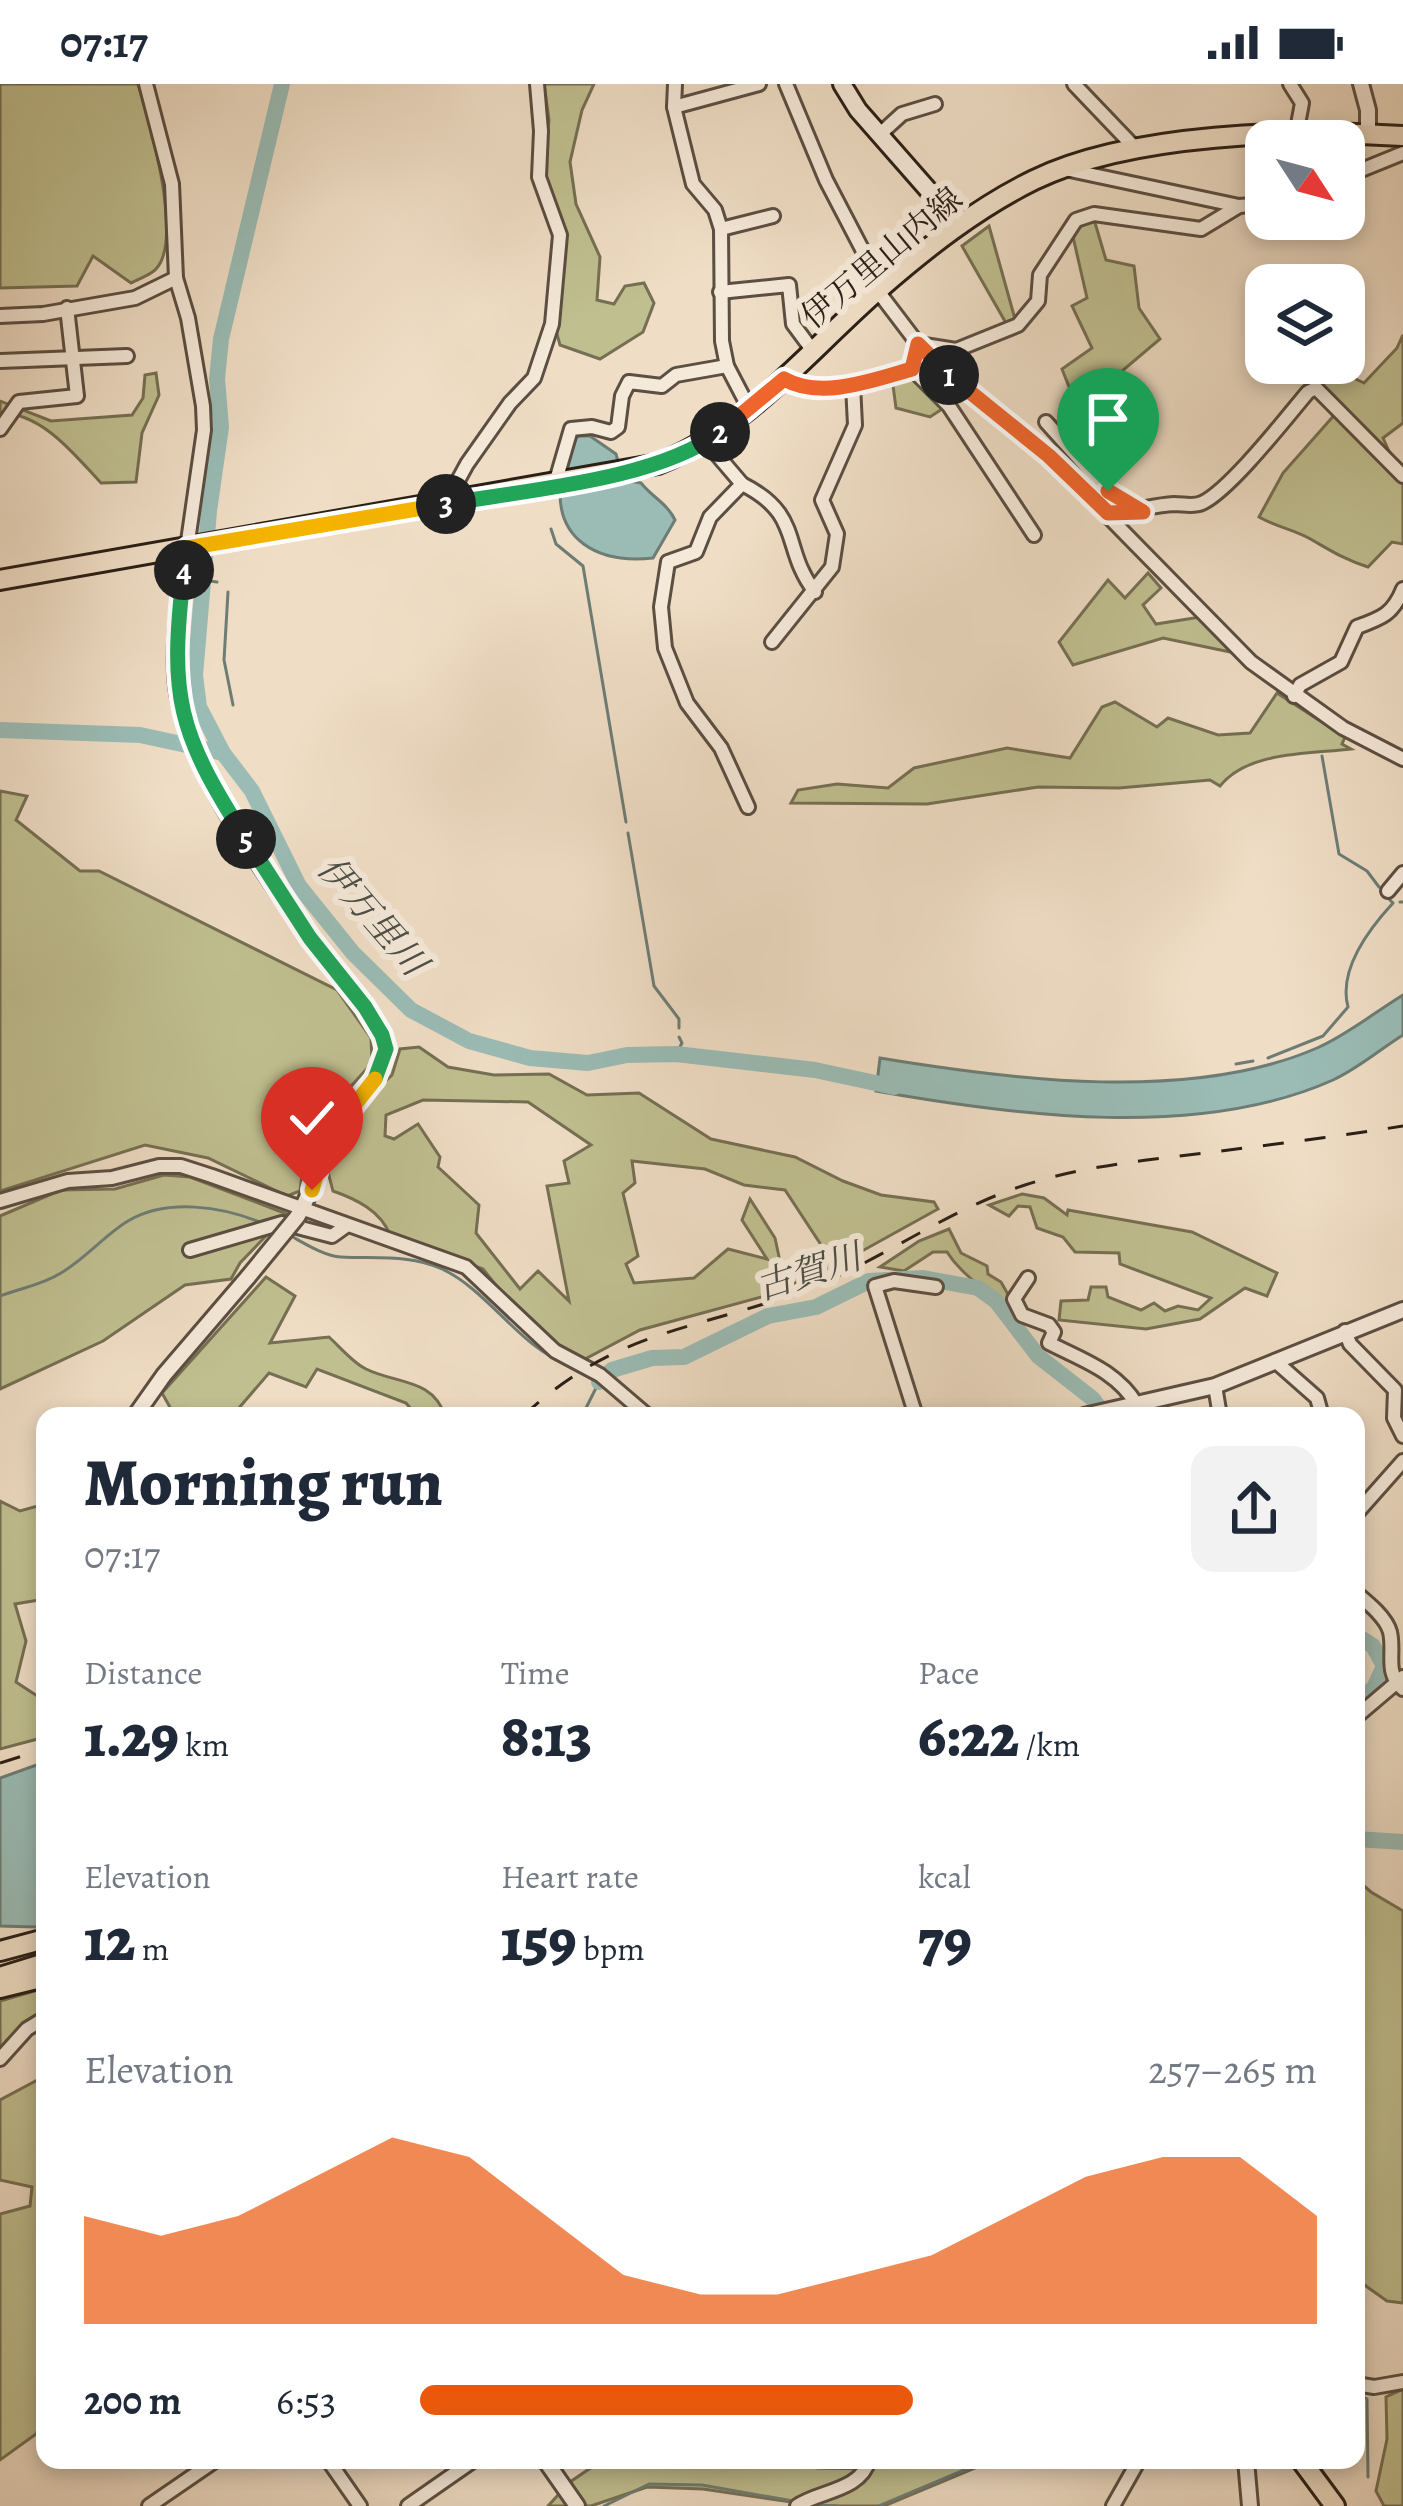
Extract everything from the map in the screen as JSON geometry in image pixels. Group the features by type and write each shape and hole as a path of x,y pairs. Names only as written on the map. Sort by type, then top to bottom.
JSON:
{"main road":[{"path":"842,84 879,135 958,224"},
{"name":"伊万里山内線","path":"1368,134 1403,136"},
{"name":"伊万里山内線","path":"0,580 658,464 707,442 750,410 877,290 958,224 1035,180 1137,150 1245,139"},
{"path":"0,1952 36,1942"},
{"path":"0,1977 36,1966"},
{"path":"0,1988 36,1979"},
{"path":"1308,2469 1335,2506"}],"street":[{"path":"142,1407 300,1213 326,1141 376,1078 386,1049 365,1007 310,938 204,773 184,723 175,647 204,430 203,406 188,317 176,278 172,184 146,84"},
{"path":"454,502 454,486 467,464 533,378 552,324 560,235 538,177 542,131 537,84"},
{"path":"675,84 674,107 693,184 715,210 722,229 720,292 727,366 750,410"},
{"path":"674,107 759,84"},
{"path":"786,84 826,180 874,272 877,290 918,344 948,375 1049,456 1251,662 1343,728 1403,759"},
{"path":"1074,84 1137,150"},
{"path":"1290,84 1302,103 1299,120"},
{"path":"1361,84 1368,134"},
{"path":"879,135 902,114 935,104"},
{"path":"1365,168 1403,153"},
{"path":"1064,169 1245,206"},
{"path":"918,344 956,350 1018,325 1038,301 1040,275 1076,220 1094,214 1202,229 1239,206"},
{"path":"722,229 773,216"},
{"path":"0,316 135,298 176,278"},
{"path":"720,292 788,285 794,324 813,351"},
{"path":"0,429 19,402 77,396 67,308"},
{"path":"912,369 918,344"},
{"path":"0,361 127,356"},
{"path":"555,485 571,429 611,432 618,427 629,382 662,386 676,375 727,366"},
{"path":"784,379 799,388 853,385 912,369"},
{"path":"912,369 958,418 1034,535"},
{"path":"772,642 832,567 837,534 822,500 855,424 853,385"},
{"path":"1108,513 1143,512 1169,503 1198,506 1208,500 1316,388 1376,454 1403,476"},
{"path":"1046,422 1108,491 1143,512"},
{"path":"707,442 742,484 784,515 793,534 796,559 814,592"},
{"path":"742,484 710,517 696,552 668,562 661,625 687,704 721,748 748,807"},
{"path":"1294,696 1300,686 1341,662 1357,627 1385,617 1403,589"},
{"path":"1388,890 1403,873"},
{"path":"0,1202 68,1180 182,1166 300,1213 433,1252 466,1267 555,1351 603,1377 638,1407"},
{"path":"190,1250 267,1228 295,1225 332,1236 346,1226"},
{"path":"1028,1278 1014,1298 1022,1315 1048,1325 1054,1332 1049,1343 1104,1371 1129,1392 1137,1406"},
{"path":"913,1407 875,1286 894,1281 937,1288"},
{"path":"1131,1407 1215,1386 1403,1310"},
{"path":"1345,1331 1350,1344 1395,1390 1394,1418 1403,1436"},
{"path":"1275,1361 1317,1398 1320,1407"},
{"path":"1215,1386 1218,1407"},
{"path":"1365,1504 1403,1461"},
{"path":"1365,1604 1390,1633 1391,1675 1401,1683 1365,1710"},
{"path":"0,2059 36,2024"},
{"path":"1365,2385 1389,2387 1403,2382"},
{"path":"149,2506 203,2469"},
{"path":"334,2469 360,2506"},
{"path":"408,2506 461,2469"},
{"path":"551,2469 577,2506"},
{"path":"797,2506 821,2498 865,2469"},
{"path":"1113,2506 1133,2469"},
{"path":"1247,2469 1250,2506"}],"shaded area":[{"path":"0,84 138,84 166,207 164,254 154,271 131,283 93,256 77,286 0,288"},
{"path":"544,84 594,84 582,110 570,162 576,204 600,257 597,300 614,304 625,286 644,283 654,303 643,332 600,359 560,345 555,327 565,234 543,170 549,120"},
{"path":"1093,216 1106,260 1134,266 1139,308 1160,339 1079,412 1062,369 1092,348 1072,306 1087,298 1071,228"},
{"path":"989,226 1015,319 1006,323 962,246"},
{"path":"1403,335 1403,423 1383,438 1403,482 1403,544 1392,542 1368,567 1259,517 1283,473 1337,412 1312,384 1365,384"},
{"path":"921,354 965,394 930,417 896,408 892,378"},
{"path":"156,373 159,395 142,433 136,482 101,483 44,428 0,412 0,401 51,421 132,415 143,398 145,375"},
{"path":"1148,573 1161,588 1143,605 1156,624 1200,617 1235,653 1163,638 1073,665 1059,642 1108,580 1125,598"},
{"path":"1277,693 1345,737 1342,744 1351,749 1263,760 1246,766 1220,786 1210,780 1119,788 1038,787 927,804 791,803 798,790 837,784 888,788 914,768 1007,748 1070,758 1102,707 1115,702 1157,727 1168,718 1218,735 1250,733"},
{"path":"0,791 27,796 16,820 80,871 99,871 337,990 371,1038 372,1063 307,1135 300,1191 287,1196 208,1158 145,1145 0,1191"},
{"path":"419,1047 448,1067 494,1075 549,1074 587,1095 639,1093 711,1139 795,1157 881,1195 934,1202 938,1209 835,1266 765,1296 640,1330 585,1359 557,1344 514,1308 483,1269 390,1235 374,1213 333,1191 325,1161 350,1115 392,1075 400,1049","holes":["423,1100 528,1102 591,1145 564,1161 569,1183 547,1186 569,1301 538,1271 520,1289 476,1233 479,1205 438,1167 440,1157 418,1124 394,1139 385,1136 386,1115","632,1161 705,1169 744,1185 785,1190 827,1254 789,1274 774,1264 781,1266 775,1238 750,1199 742,1220 767,1259 728,1249 694,1278 634,1283 626,1264 638,1256 623,1193 635,1183"]},
{"path":"164,1175 190,1177 287,1214 240,1263 231,1279 185,1285 103,1341 0,1389 0,1216 61,1190 115,1189"},
{"path":"1022,1194 1044,1198 1067,1215 1068,1210 1192,1232 1277,1273 1267,1296 1245,1288 1200,1319 1146,1329 1059,1320 1061,1301 1088,1300 1091,1287 1106,1287 1108,1297 1141,1310 1154,1303 1165,1311 1178,1306 1198,1310 1211,1298 1120,1264 1119,1253 1075,1252 1063,1237 1037,1228 1030,1207 1018,1206 1009,1216 989,1205"},
{"path":"949,1229 961,1253 987,1266 988,1274 1001,1282 1022,1319 1010,1317 947,1252 933,1252 904,1271 880,1267 919,1241"},
{"path":"266,1277 295,1296 270,1343 329,1337 366,1369 423,1388 440,1407 409,1407 317,1369 306,1387 269,1373 240,1407 170,1407 162,1393"},
{"path":"0,1501 20,1511 36,1507 36,1600 15,1604 26,1641 16,1682 36,1695 36,1739 0,1749"},
{"path":"1365,1887 1403,1911 1403,2303 1387,2301 1365,2285"},
{"path":"36,1991 36,2018 0,2049 0,2001"},
{"path":"36,2081 36,2434 0,2460 0,2214 30,2206 32,2187 0,2180 0,2100"},
{"path":"1403,2389 1403,2506 1384,2506 1376,2491 1387,2439 1386,2397"},
{"path":"589,2469 972,2469 884,2506 819,2506 703,2489 647,2487 591,2506 548,2506"}],"water":[{"path":"578,436 590,436 616,454 623,480 641,483 672,514 675,520 653,558 614,557 583,544 572,533 560,501 561,480 566,456"},
{"path":"1403,995 1403,1035 1360,1064 1333,1080 1281,1099 1225,1111 1167,1116 1047,1114 876,1091 880,1058 1043,1079 1158,1081 1214,1076 1317,1048"},
{"path":"36,1765 35,1927 0,1926 0,1778"}],"waterway":[{"name":"伊万里川","path":"282,84 221,339 217,379 221,427 195,675 199,707 223,753 252,791 299,886 353,953 411,1010 469,1041 530,1058 588,1063 627,1055 676,1054 815,1070 894,1087"},
{"path":"551,529 556,544 583,566 626,822"},
{"path":"203,580 217,582"},
{"path":"228,592 224,660 233,705"},
{"path":"0,730 140,735 223,753"},
{"path":"1322,756 1339,854 1367,871 1379,887"},
{"path":"628,833 654,986 679,1019 679,1028"},
{"path":"1268,1058 1323,1036 1348,1007 1347,979 1366,938 1393,903 1386,896"},
{"path":"676,1054 682,1043 679,1037"},
{"path":"1236,1064 1253,1061"},
{"path":"0,1296 54,1277 128,1221 160,1209 213,1209 264,1224"},
{"path":"289,1235 334,1256 405,1259 442,1269 475,1291 535,1346 569,1365"},
{"name":"古賀川","path":"599,1382 612,1370 652,1358 684,1357 768,1316 816,1307 869,1281 923,1278 978,1288 996,1301 1038,1356 1099,1407"},
{"name":"古賀川","path":"586,1407 599,1382 593,1378"},
{"name":"古賀川","path":"1365,1641 1384,1666 1374,1688 1365,1695"},
{"name":"古賀川","path":"1365,1840 1403,1842"},
{"path":"1365,2398 1368,2477"},
{"path":"879,2506 967,2469"},
{"path":"604,2506 649,2484 702,2485 793,2501"},
{"path":"814,2505 837,2506"}],"railway":[{"path":"534,1407 588,1367 620,1351 824,1282 966,1209 1025,1185 1118,1164 1403,1126"},
{"path":"0,1763 36,1752"}],"route":[{"path":"312,1190 326,1141 376,1078 386,1049 365,1007 310,938 220,799 192,746 177,685 175,647 187,548 658,464 707,442 784,379 799,388 853,385 912,369 918,344 1108,513 1143,512 1108,491"}]}
